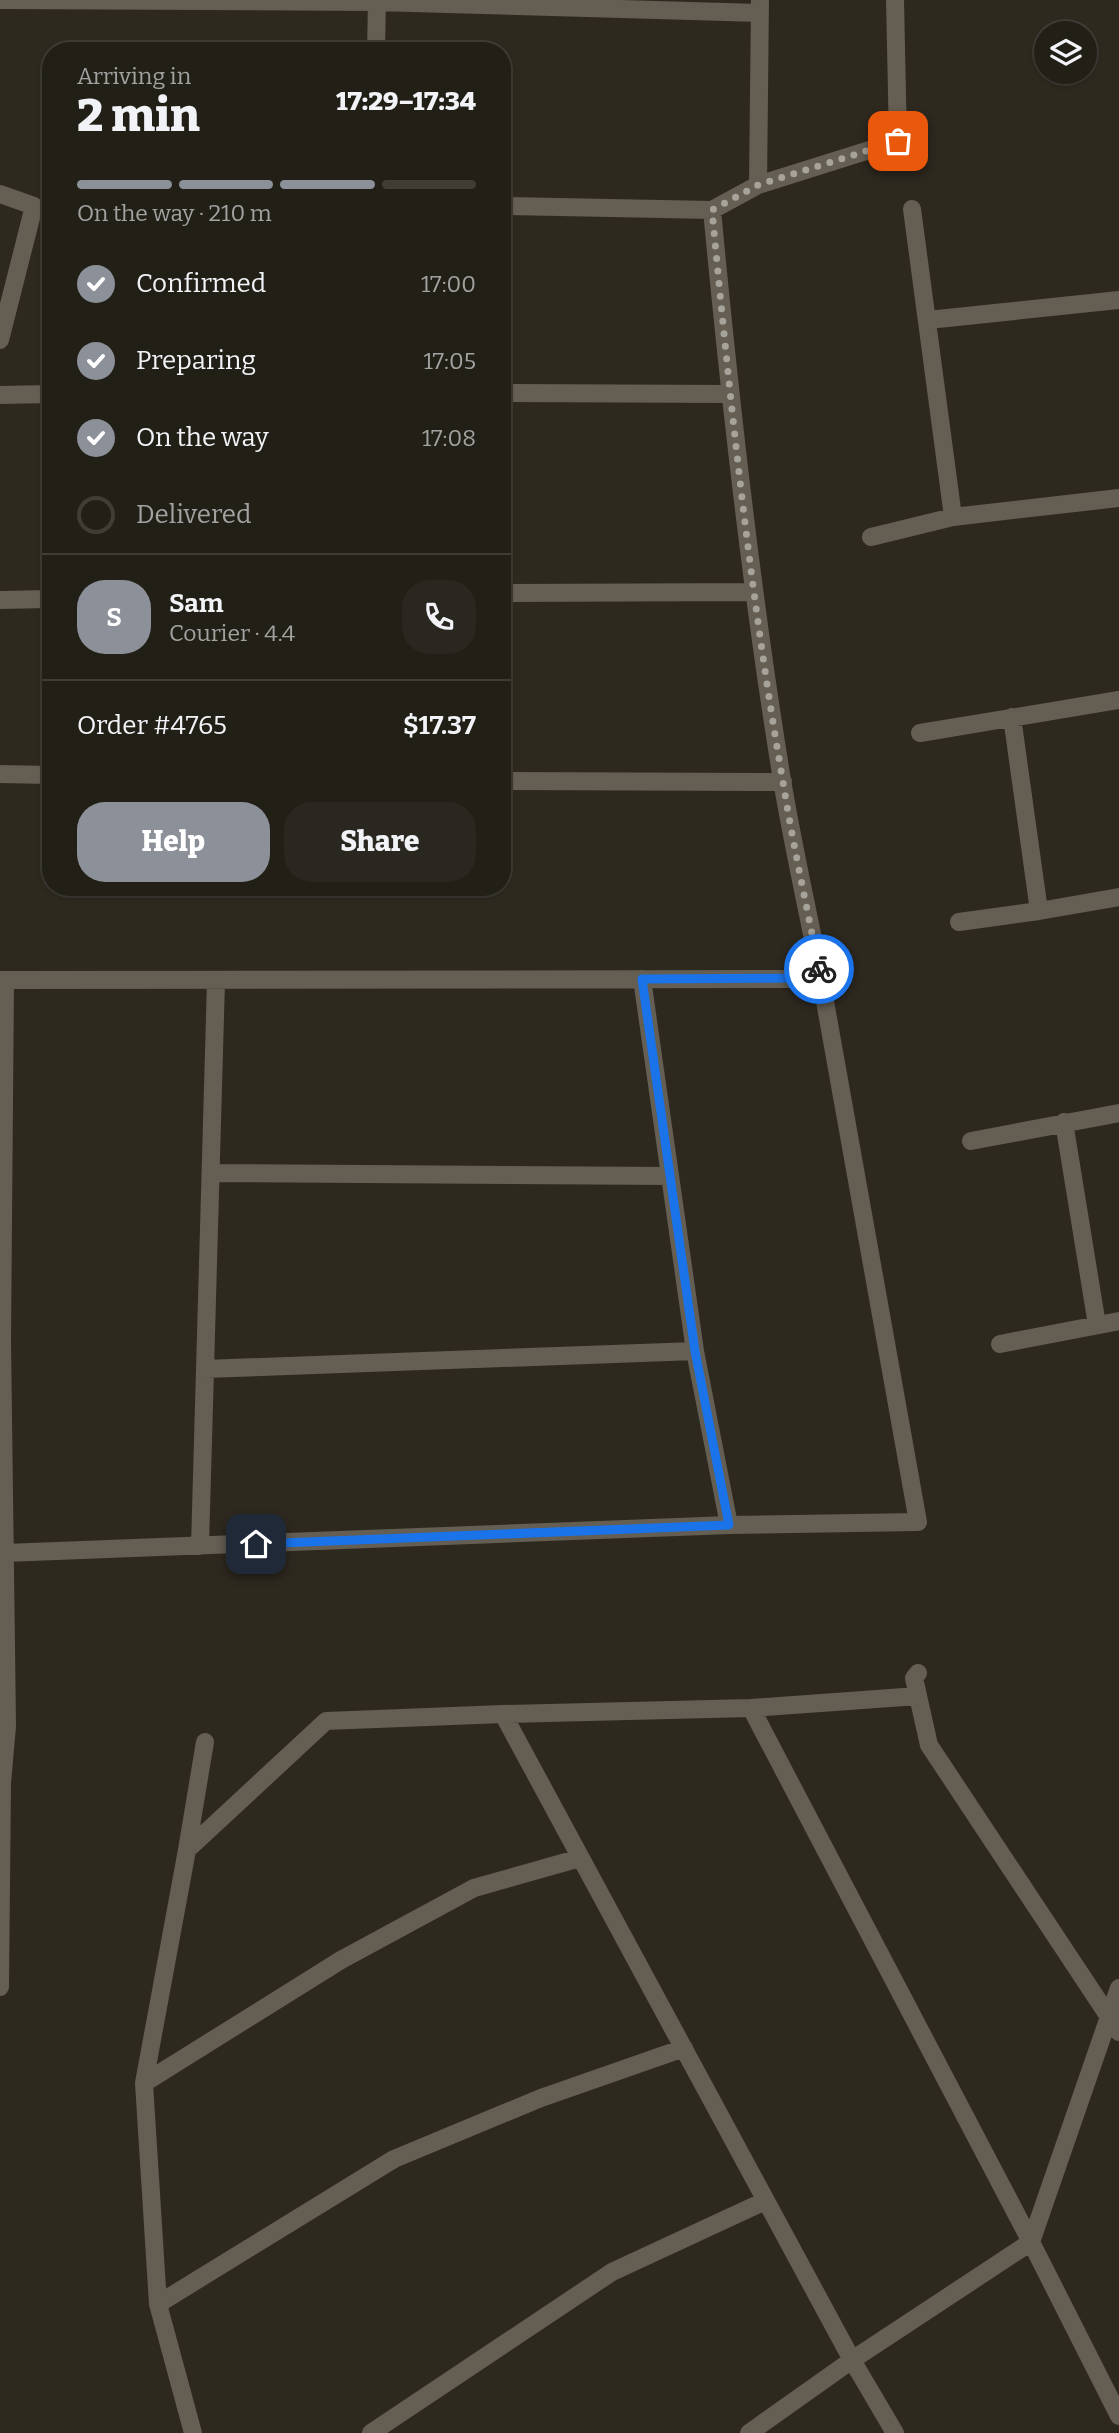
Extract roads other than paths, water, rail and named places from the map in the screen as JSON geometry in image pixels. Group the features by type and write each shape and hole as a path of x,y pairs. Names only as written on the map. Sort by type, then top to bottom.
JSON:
{"street":[{"path":"0,0 760,6 758,185"},
{"path":"511,206 712,210 758,185 898,141 894,0"},
{"path":"376,42 377,1"},
{"path":"0,194 42,206 0,340"},
{"path":"912,209 953,517"},
{"path":"5,1553 729,1525 918,1522 821,978 783,782 754,592 730,394 712,210"},
{"path":"928,320 1119,300"},
{"path":"511,393 730,394"},
{"path":"0,395 42,394"},
{"path":"872,537 953,517 1119,498"},
{"path":"511,593 754,592"},
{"path":"0,600 42,599"},
{"path":"920,733 1119,699"},
{"path":"1012,717 1039,911"},
{"path":"0,774 42,775"},
{"path":"511,781 783,782"},
{"path":"959,922 1119,897"},
{"path":"0,1987 1,1783 8,1726 3,1599 3,980 821,978"},
{"path":"642,979 695,1351 729,1525"},
{"path":"200,1546 216,981"},
{"path":"971,1141 1119,1113"},
{"path":"1064,1122 1097,1325"},
{"path":"211,1173 670,1176"},
{"path":"1000,1344 1119,1321"},
{"path":"205,1369 695,1351"},
{"path":"918,1673 914,1678 929,1745 1119,2032"},
{"path":"187,1850 326,1721 751,1708 918,1696"},
{"path":"751,1708 1031,2242 1119,2416"},
{"path":"503,1714 765,2201 895,2433"},
{"path":"193,2433 158,2304 144,2083 205,1742"},
{"path":"144,2083 341,1960 474,1888 580,1858"},
{"path":"748,2433 852,2360 1031,2242 1119,1988"},
{"path":"158,2304 394,2159 541,2098 684,2048"},
{"path":"371,2433 612,2272 765,2201"}]}
